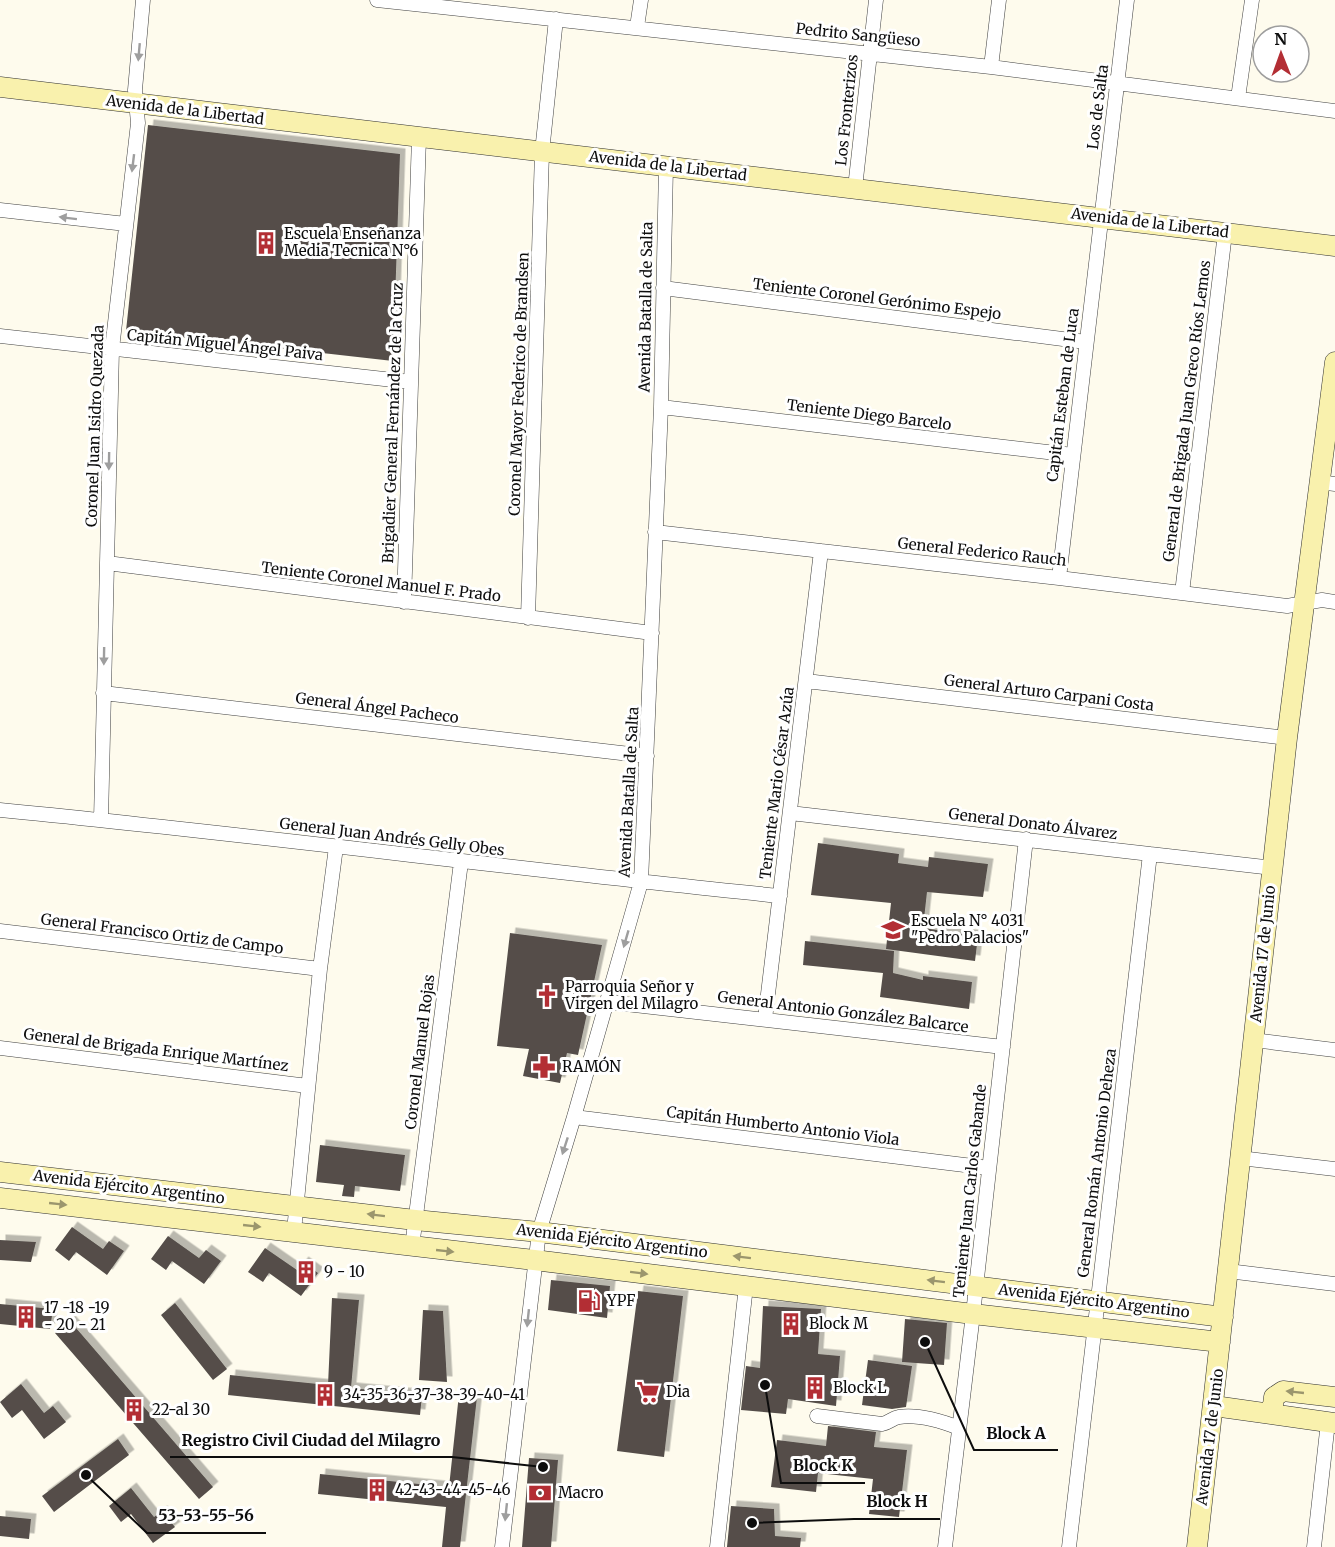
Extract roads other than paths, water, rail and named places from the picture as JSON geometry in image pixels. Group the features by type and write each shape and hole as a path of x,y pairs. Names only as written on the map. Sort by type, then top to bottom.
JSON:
{"street":[{"name":"Coronel Juan Isidro Quezada","path":"101,819 112,349 138,123 135,90 143,0"},
{"name":"Pedrito Sangüeso","path":"377,0 503,6 556,19 991,67 1335,111"},
{"path":"637,27 641,0"},
{"name":"Los Fronterizos","path":"855,188 876,0"},
{"path":"991,67 999,0"},
{"name":"Los de Salta","path":"1102,217 1127,0"},
{"path":"1238,98 1252,0"},
{"name":"Coronel Mayor Federico de Brandsen","path":"528,618 542,152 556,19"},
{"name":"Avenida de la Libertad","path":"0,87 1335,246"},
{"name":"Brigadier General Fernández de la Cruz","path":"404,603 419,137"},
{"name":"Avenida Batalla de Salta","path":"502,1547 539,1232 608,1002 641,882 661,407 666,166"},
{"path":"0,210 126,224"},
{"name":"Capitán Esteban de Luca","path":"1059,578 1102,217"},
{"name":"General de Brigada Juan Greco Ríos Lemos","path":"1182,593 1225,233"},
{"name":"Teniente Coronel Gerónimo Espejo","path":"663,288 1086,342"},
{"name":"Capitán Miguel Ángel Paiva","path":"0,336 411,382"},
{"name":"Avenida 17 de Junio","path":"1197,1547 1287,738 1304,603 1327,483 1335,362"},
{"name":"Teniente Diego Barcelo","path":"661,407 1073,455"},
{"name":"General Federico Rauch","path":"656,532 1287,606 1322,600 1335,602"},
{"name":"Teniente Mario César Azúa","path":"765,1019 821,551"},
{"name":"Teniente Coronel Manuel F. Prado","path":"106,563 652,633"},
{"name":"General Arturo Carpani Costa","path":"806,681 1287,738"},
{"name":"General Ángel Pacheco","path":"103,693 648,756"},
{"name":"General Juan Andrés Gelly Obes","path":"0,810 101,819 461,862 780,896"},
{"name":"General Donato Álvarez","path":"790,813 1273,868"},
{"name":"Teniente Juan Carlos Gabande","path":"945,1547 1026,839"},
{"path":"294,1231 320,969 336,847"},
{"name":"General Román Antonio Deheza","path":"1069,1547 1150,854"},
{"name":"Coronel Manuel Rojas","path":"412,1247 461,862"},
{"name":"General Francisco Ortiz de Campo","path":"0,931 320,969"},
{"name":"General Antonio González Balcarce","path":"608,1002 1003,1047"},
{"path":"1253,1040 1335,1050"},
{"name":"General de Brigada Enrique Martínez","path":"0,1048 308,1086"},
{"name":"Capitán Humberto Antonio Viola","path":"574,1117 989,1168"},
{"path":"1240,1158 1335,1169"},
{"name":"Avenida Ejército Argentino","path":"0,1172 539,1232 1223,1317"},
{"name":"Avenida Ejército Argentino","path":"0,1198 1220,1342"},
{"path":"1228,1271 1335,1284"},
{"path":"717,1547 746,1286"},
{"path":"1272,1413 1274,1397 1282,1391 1335,1397"},
{"path":"1214,1406 1332,1422 1314,1547"},
{"path":"817,1416 882,1424 899,1417 933,1419 959,1428"}],"place":[{"name":"Escuela Enseñanza Media Tecnica N°6","path":"266,243"},
{"name":"Escuela N° 4031 \"Pedro Palacios\"","path":"893,930"},
{"name":"Parroquia Señor y Virgen del Milagro","path":"547,996"},
{"name":"RAMÓN","path":"544,1067"},
{"name":"9 - 10","path":"306,1272"},
{"name":"YPF","path":"589,1301"},
{"name":"17 -18 -19 - 20 - 21","path":"26,1317"},
{"name":"Block M","path":"791,1324"},
{"name":"Block A","path":"925,1342"},
{"name":"Block K","path":"765,1385"},
{"name":"Block L","path":"815,1388"},
{"name":"Dia","path":"648,1392"},
{"name":"34-35-36-37-38-39-40-41","path":"325,1395"},
{"name":"22-al 30","path":"134,1410"},
{"name":"Registro Civil Ciudad del Milagro","path":"543,1467"},
{"name":"53-53-55-56","path":"86,1475"},
{"name":"42-43-44-45-46","path":"377,1490"},
{"name":"Macro","path":"540,1493"},
{"name":"Block H","path":"752,1523"}]}
